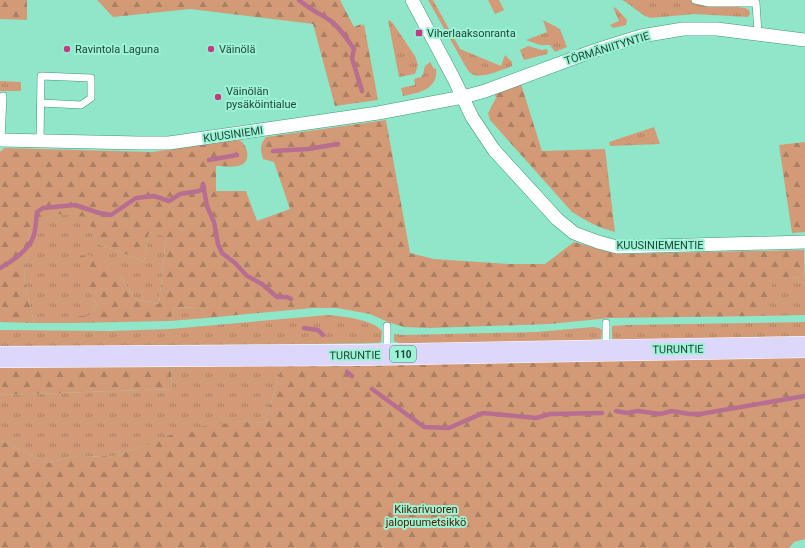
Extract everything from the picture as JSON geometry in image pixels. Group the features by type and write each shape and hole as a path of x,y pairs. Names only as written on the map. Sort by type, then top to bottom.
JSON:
{"main road":[{"name":"TURUNTIE","path":"0,357 387,354 805,347"}],"street":[{"path":"412,0 463,97"},
{"name":"TÖRMÄNIITYNTIE","path":"463,97 485,91 593,50 641,36 683,29 717,29 805,40"},
{"name":"KUUSINIEMI","path":"0,140 169,143 378,113 463,97"},
{"name":"KUUSINIEMENTIE","path":"463,97 475,122 494,150 557,219 574,233 617,247 805,242"}],"lane":[{"path":"695,0 709,3 756,4 758,33"},
{"path":"40,141 41,76 91,78 91,98 81,105 41,103"},
{"path":"0,140 2,96"},
{"path":"606,323 606,350"},
{"path":"387,326 387,354"}],"green space":[{"path":"0,0 27,0 27,20 0,19"},
{"path":"97,0 340,0 354,27 361,24 362,26 364,24 378,100 335,106 313,24 190,9 113,17"},
{"path":"428,0 433,0 460,49 501,66 505,55 512,62 512,66 488,75 478,76 471,73 467,69"},
{"path":"488,0 499,0 504,10 495,14"},
{"path":"622,0 689,0 745,8 749,10 750,14 748,17 694,14 650,18"},
{"path":"613,7 617,9 627,20 626,25 613,28 610,25 619,21"},
{"path":"388,20 392,22 415,56 418,65 415,74 399,77"},
{"path":"543,20 560,29 567,47 555,52 550,45 540,45 526,40 547,32"},
{"path":"528,46 542,50 547,49 548,52 547,54 524,60 520,50"},
{"path":"430,62 434,69 436,68 436,75 431,85 427,89 403,96 401,88 415,85 414,79 421,77 425,66"},
{"path":"0,81 21,82 21,91 0,91"},
{"path":"521,84 542,151 605,149 615,232 593,224 572,212 490,120 488,113 496,98 495,94"},
{"path":"386,120 410,253 434,259 509,264 545,264 574,242 618,254 804,250 805,286 796,277 773,281 762,316 609,318 550,324 429,328 404,327 370,314 337,308 312,308 206,318 200,308 175,307 170,321 72,323 72,316 89,316 97,305 89,289 80,256 88,254 119,274 135,299 159,304 166,237 149,232 144,261 98,244 87,217 55,214 30,228 24,278 34,323 0,322 0,152 4,148 152,152 239,140 246,148 246,160 238,166 216,166 216,191 246,191 257,221 290,209 274,162 263,159 261,153 261,147 266,137"},
{"path":"654,127 660,144 610,146 609,142"},
{"path":"805,142 805,232 792,233 779,145"},
{"path":"55,214 87,216 98,244 144,261 149,232 166,236 159,304 135,299 119,274 89,289 97,305 89,316 72,316 72,323 34,323 24,278 30,227"},
{"path":"796,277 805,286 805,315 762,316 772,280"},
{"path":"175,307 200,308 206,318 170,321"},
{"path":"328,315 357,319 378,327 382,331 381,342 0,348 0,330 110,331 170,329"},
{"path":"805,322 805,337 612,339 612,326"},
{"path":"593,327 602,330 601,339 584,341 401,344 394,341 394,334 537,332"},
{"name":"Kiikarivuoren jalopuumetsikkö","path":"805,356 805,539 794,542 789,548 0,548 0,440 48,463 69,457 114,456 185,429 243,421 265,423 283,362"},
{"path":"283,362 265,423 243,421 141,447 114,456 69,457 48,463 0,440 0,395 172,389 171,364"},
{"path":"171,364 172,389 0,395 0,366"}],"waterway":[{"path":"299,0 332,22 349,41 354,49 352,58 362,91"},
{"path":"273,151 308,149 338,144"},
{"path":"209,160 237,155"},
{"path":"203,184 207,206 214,222 218,244 222,253 235,263 247,276 262,284 277,297 287,297 291,299"},
{"path":"0,268 16,258 29,245 34,235 37,212 43,208 75,205 99,213 111,215 136,198 154,196 169,201 180,194 199,191 204,188"},
{"path":"304,328 318,330 323,335"},
{"path":"347,372 352,376"},
{"path":"372,389 424,427 449,428 483,413 536,418 550,414 602,413"},
{"path":"616,411 627,413 638,411 660,414 672,411 700,414 805,396"}],"place":[{"name":"Viherlaaksonranta","path":"419,33"},
{"name":"Ravintola Laguna","path":"67,49"},
{"name":"Väinölä","path":"211,49"},
{"name":"Väinölän pysäköintialue","path":"218,97"}]}
